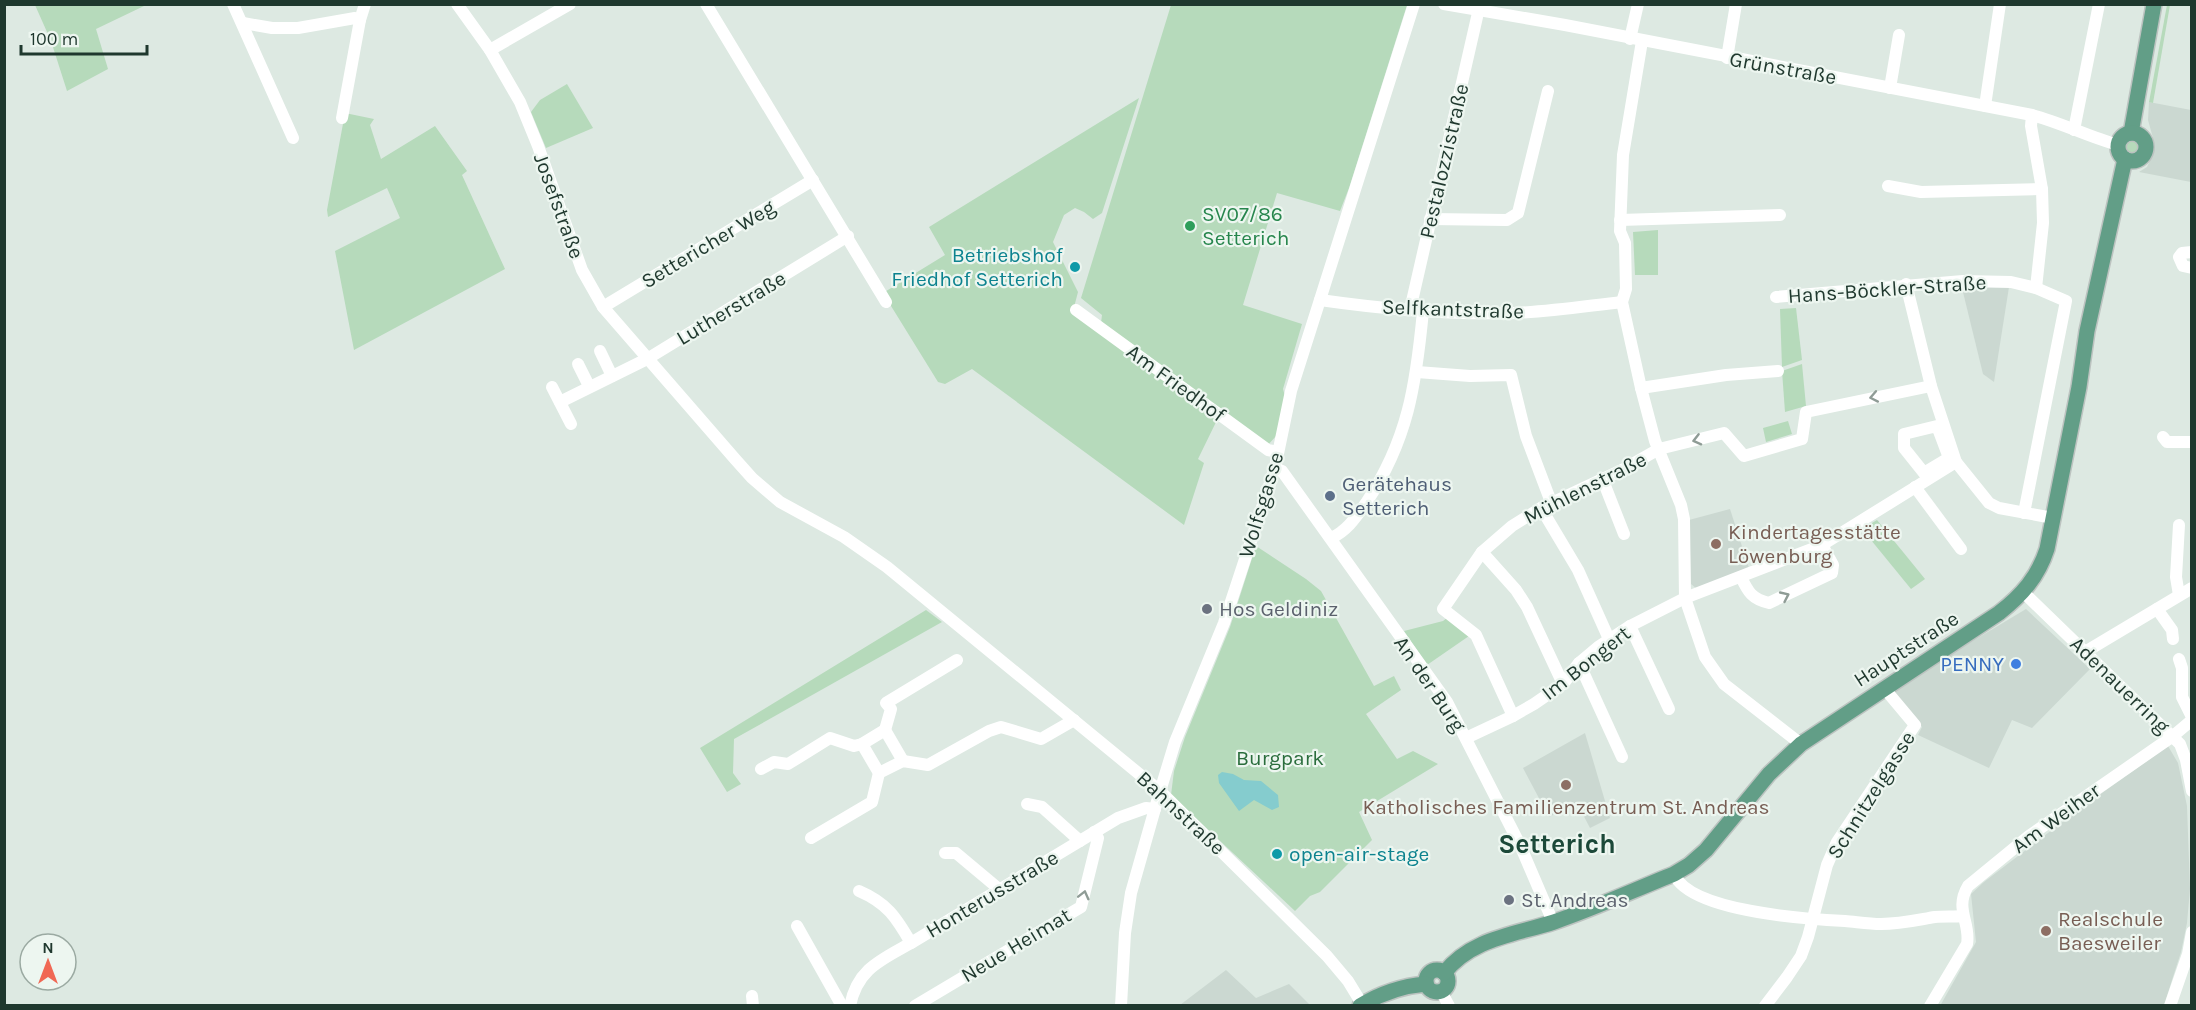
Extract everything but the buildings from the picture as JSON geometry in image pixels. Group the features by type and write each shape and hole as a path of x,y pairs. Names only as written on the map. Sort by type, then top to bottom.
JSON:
{"main road":[{"path":"2131,133 2154,4"},
{"path":"2131,133 2144,140 2145,152 2135,161 2126,159 2119,153 2118,145 2124,136 2131,133"},
{"name":"Hauptstraße","path":"1444,973 1457,958 1491,939 1553,922 1674,874 1689,865 1706,850 1769,774 1801,744 1999,613 2024,592 2044,558 2079,387 2087,331 2126,159"},
{"path":"1438,970 1444,973 1447,983 1441,991 1433,992 1426,984 1426,977 1438,970"},
{"path":"1361,1005 1406,985 1426,984"}],"street":[{"path":"233,4 293,138"},
{"path":"342,118 365,4"},
{"name":"Josefstraße","path":"457,4 490,50 520,102 582,270 603,307 678,396 752,478 809,519 867,551 980,643"},
{"path":"490,50 570,4"},
{"path":"706,4 886,302"},
{"name":"Wolfsgasse","path":"1121,1005 1125,933 1131,893 1160,791 1175,742 1224,623 1275,468 1291,391 1413,4"},
{"name":"Grünstraße","path":"1444,4 1479,8 1727,58 1985,106 2054,121 2118,145"},
{"path":"1638,4 1623,155 1620,231 1625,243 1626,289 1622,302 1641,388 1659,449 1683,512 1685,598 1705,657 1724,684 1801,744"},
{"path":"1727,58 1736,4"},
{"path":"1985,106 2000,4"},
{"path":"2074,130 2099,4"},
{"name":"Pestalozzistraße","path":"1331,538 1342,534 1355,518 1385,471 1405,425 1417,372 1417,311 1431,219 1479,8"},
{"path":"243,23 272,28 298,28 355,18 360,20"},
{"path":"1890,88 1899,35"},
{"path":"1431,219 1507,220 1518,213 1548,91"},
{"path":"2032,116 2031,126 2043,189 2043,223 2036,288"},
{"name":"Settericher Weg","path":"603,307 813,180"},
{"path":"1888,186 1921,192 2043,189"},
{"path":"1620,220 1780,215"},
{"name":"Lutherstraße","path":"560,402 647,359 848,236"},
{"path":"2192,252 2182,253 2179,257 2183,266 2192,268"},
{"name":"Hans-Böckler-Straße","path":"1776,297 1963,280 2011,282 2036,288 2066,302 2024,513"},
{"path":"1906,284 1931,387 1956,462 1989,503 1999,508 2053,518"},
{"name":"Selfkantstraße","path":"1320,300 1417,311 1514,313 1622,302"},
{"name":"Am Friedhof","path":"1076,310 1268,450 1278,452"},
{"path":"600,351 612,376"},
{"path":"578,364 589,387"},
{"path":"1641,388 1726,375 1778,371"},
{"path":"1417,372 1470,376 1511,375 1546,505 1609,639"},
{"path":"552,387 571,424"},
{"name":"Mühlenstraße","path":"1513,716 1476,636 1443,609 1482,552 1512,526 1546,505 1622,470 1659,449 1724,433 1744,456 1802,439 1806,412 1931,387"},
{"path":"2163,437 2167,441 2192,441"},
{"name":"Im Bongert","path":"1466,738 1513,716 1563,684 1579,663 1609,639 1630,626 1685,598 1822,545 1956,462"},
{"name":"An der Burg","path":"1275,468 1282,471 1447,702 1520,845 1553,922"},
{"path":"1602,478 1624,534"},
{"path":"1916,487 1961,549"},
{"path":"2179,525 2176,577 2179,595"},
{"path":"1741,577 1748,594 1769,603 1832,573 1833,565 1822,545"},
{"path":"1482,552 1516,590 1527,607 1563,684"},
{"path":"2085,652 2192,588"},
{"name":"Adenauerring","path":"2024,592 2173,736 2184,751 2192,791"},
{"path":"2157,609 2172,630 2173,639"},
{"path":"1630,626 1669,709"},
{"name":"Bahnstraße","path":"980,643 1160,791 1327,956 1348,981 1361,1005"},
{"path":"2179,659 2182,668 2182,697 2192,718"},
{"path":"761,769 774,762 788,764 830,738 854,746 861,744 885,730 891,710 886,703 957,660"},
{"path":"1579,663 1622,757"},
{"name":"Schnitzelgasse","path":"1765,1005 1801,956 1822,880 1837,842 1915,725 1884,688"},
{"name":"Am Weiher","path":"1930,1005 1967,944 1963,896 1968,886 2029,836 2173,736 2192,718"},
{"path":"879,773 903,761 928,765 1000,727 1041,739 1074,720"},
{"path":"885,730 903,761"},
{"path":"811,838 872,802 879,773 861,744"},
{"path":"1027,804 1042,807 1080,841"},
{"name":"Honterusstraße","path":"850,1005 853,988 864,973 879,961 1118,818 1146,808 1155,809"},
{"name":"Neue Heimat","path":"915,1005 1081,907 1098,838 1094,832"},
{"path":"945,853 956,853 999,889"},
{"path":"1674,874 1677,882 1685,889 1705,898 1747,910 1812,920 1878,924 1963,916"},
{"path":"859,891 874,897 896,917 911,943"},
{"path":"797,926 842,1005"},
{"path":"2170,1005 2188,954 2192,932"},
{"path":"1441,991 1449,1005"}],"shaded area":[{"path":"2149,102 2191,110 2191,182 2139,172 2147,167 2154,152 2148,120"},
{"path":"1961,284 2009,287 1994,382 1983,374"},
{"name":"Kindertagesstätte Löwenburg","path":"1730,509 1749,568 1696,588 1691,584 1689,520"},
{"path":"2026,609 2090,669 2032,728 2012,720 1989,768 1918,735 1922,727 1891,690"},
{"name":"Katholisches Familienzentrum St. Andreas","path":"1585,733 1610,818 1590,828 1577,803 1549,817 1523,768"},
{"path":"2168,746 2178,763 2187,806 2190,889 2187,923 2181,952 2164,1005 1940,1006 1976,942 1971,894 2074,813"},
{"path":"1226,970 1256,998 1289,984 1310,1005 1180,1005"}],"green space":[{"path":"143,4 144,6 96,29 108,69 67,91 51,41 35,5"},
{"path":"1171,5 1407,5 1340,211 1277,193 1243,305 1302,324 1283,389 1286,400 1276,436 1267,446 1101,323 1102,315 1081,298"},
{"path":"2167,5 2170,5 2153,103 2149,102"},
{"path":"567,84 593,128 546,148 531,112 540,100"},
{"path":"1139,98 1102,213 1093,219 1075,208 1064,215 1053,242 1078,292 1073,311 1218,418 1198,459 1204,463 1184,525 972,369 945,384 938,382 883,293 945,255 929,227"},
{"path":"345,113 374,119 370,125 381,159 435,126 467,171 462,175 505,269 354,350 335,251 400,218 387,188 328,217 327,210"},
{"path":"2132,138 2140,143 2141,147 2136,155 2132,156 2124,151 2123,147 2128,139"},
{"path":"1658,230 1658,275 1635,275 1633,232"},
{"path":"1796,308 1802,360 1782,367 1780,309"},
{"path":"1802,364 1806,406 1785,412 1782,371"},
{"path":"1788,421 1792,434 1766,442 1763,428"},
{"path":"1877,520 1925,579 1911,589 1862,529"},
{"name":"Burgpark","path":"1256,546 1321,591 1374,686 1394,676 1401,690 1366,714 1397,759 1413,751 1438,764 1359,812 1372,840 1320,892 1310,896 1295,911 1171,795 1174,771 1185,737 1230,627"},
{"path":"926,610 942,622 734,739 733,773 741,784 727,792 700,748"},
{"path":"1447,618 1469,636 1427,665 1404,631"}],"water":[{"path":"1222,772 1233,774 1244,780 1261,781 1278,795 1279,807 1272,810 1254,800 1239,811 1219,783 1218,775"}],"place":[{"name":"SV07/86 Setterich","path":"1190,226"},
{"name":"Betriebshof Friedhof Setterich","path":"1075,267"},
{"name":"Gerätehaus Setterich","path":"1330,496"},
{"name":"Kindertagesstätte Löwenburg","path":"1716,544"},
{"name":"Hos Geldiniz","path":"1207,609"},
{"name":"PENNY","path":"2016,664"},
{"name":"Katholisches Familienzentrum St. Andreas","path":"1566,785"},
{"name":"open-air-stage","path":"1277,854"},
{"name":"St. Andreas","path":"1509,900"},
{"name":"Realschule Baesweiler","path":"2046,931"}],"district":[{"name":"Setterich","path":"1557,844"}]}
